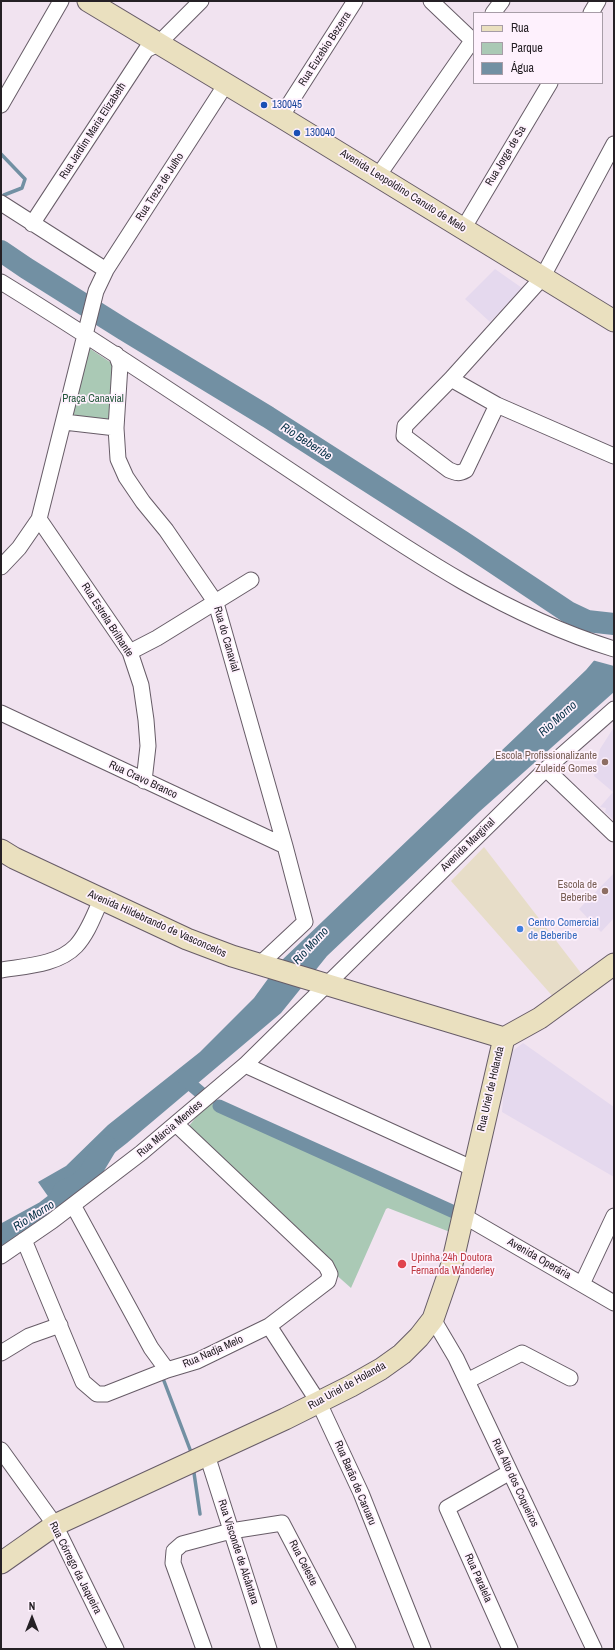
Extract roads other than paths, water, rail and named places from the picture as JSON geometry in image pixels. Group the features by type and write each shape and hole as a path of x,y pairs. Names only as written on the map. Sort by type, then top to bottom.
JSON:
{"street":[{"path":"1,105 61,1"},
{"name":"Avenida Leopoldino Canuto de Melo","path":"88,1 282,117 614,321"},
{"name":"Rua Jardim Maria Elizabeth","path":"32,224 146,50 158,44 201,1"},
{"name":"Rua Euzebio Bezerra","path":"282,117 356,1"},
{"path":"378,176 473,39 431,1"},
{"path":"494,12 502,1"},
{"path":"592,12 598,1"},
{"name":"Rua Treze de Julho","path":"39,519 64,422 84,333 96,290 106,270 226,84"},
{"name":"Rua Jorge de Sa","path":"463,229 549,84"},
{"path":"497,405 466,470 456,473 449,470 404,436 403,431 406,426 451,379 542,278 614,144"},
{"path":"4,204 32,224 106,270"},
{"path":"1,282 116,354 433,566 493,599 538,620 608,647"},
{"name":"Rua do Canavial","path":"116,354 120,365 116,428 118,459 126,477 216,603 305,922 265,967"},
{"path":"451,379 497,405 614,456"},
{"path":"64,422 116,428"},
{"path":"1,567 19,548 39,519"},
{"name":"Rua Estrela Brilhante","path":"39,519 130,652 141,685 146,720 148,746 144,780"},
{"path":"130,652 157,638 216,603 251,580"},
{"name":"Avenida Marginal","path":"318,983 546,769 614,709"},
{"name":"Rua Cravo Branco","path":"1,713 285,846"},
{"path":"546,769 614,834"},
{"name":"Avenida Hildebrando de Vasconcelos","path":"1,850 14,858 101,900 187,939 265,967 504,1038"},
{"path":"1,970 41,963 63,956 76,946 101,900"},
{"name":"Rua Uriel de Holanda","path":"1,1564 55,1525 319,1403 382,1369 402,1354 433,1319 452,1264 504,1038 540,1018 611,972"},
{"name":"Rua Márcia Mendes","path":"1,1256 74,1205 141,1153 245,1065 318,983"},
{"path":"245,1065 474,1169"},
{"name":"Rua Nadja Melo","path":"60,1325 83,1382 97,1394 106,1394 167,1370 197,1361 269,1326 328,1281 330,1274 326,1266 176,1124"},
{"path":"74,1205 152,1348 167,1370"},
{"name":"Avenida Operária","path":"464,1216 614,1303"},
{"path":"582,1284 614,1216"},
{"path":"1,1353 29,1336 60,1325 24,1240"},
{"name":"Rua Alto dos Coqueiros","path":"433,1319 456,1358 594,1649"},
{"name":"Rua Barão de Caruaru","path":"269,1326 319,1403 358,1487 423,1649"},
{"path":"467,1381 522,1353 570,1378"},
{"name":"Rua Córrego da Jaqueira","path":"1,1450 55,1525 116,1649"},
{"name":"Rua Visconde de Alcântara","path":"207,1455 268,1649"},
{"name":"Rua Paralela","path":"510,1472 447,1508 510,1649"},
{"name":"Rua Celeste","path":"231,1531 282,1523 348,1649"},
{"path":"204,1649 173,1563 174,1551 182,1544 231,1531"}],"water":[{"path":"614,637 614,692 479,812 327,956 281,1013 127,1143 52,1202 38,1182 66,1166 108,1125 200,1052 254,998 281,961 586,670"}],"waterway":[{"path":"1,154 25,179 22,188 4,195 1,200"},
{"name":"Rio Beberibe","path":"1,251 123,329 268,417 463,542 568,612 587,621 614,624"},
{"path":"181,1076 202,1094"},
{"path":"219,1106 454,1212"},
{"name":"Rio Morno","path":"1,1236 45,1212 58,1202 64,1191 76,1186 88,1176 106,1146"},
{"path":"164,1381 191,1452"},
{"path":"194,1473 200,1514"}],"place":[{"name":"130045","path":"264,105"},
{"name":"130040","path":"297,133"},
{"name":"Escola Profissionalizante Zuleide Gomes","path":"605,762"},
{"name":"Escola de Beberibe","path":"605,891"},
{"name":"Centro Comercial de Beberibe","path":"520,929"},
{"name":"Upinha 24h Doutora Fernanda Wanderley","path":"402,1264"}],"park label":[{"name":"Praça Canavial","path":"93,399"}]}
